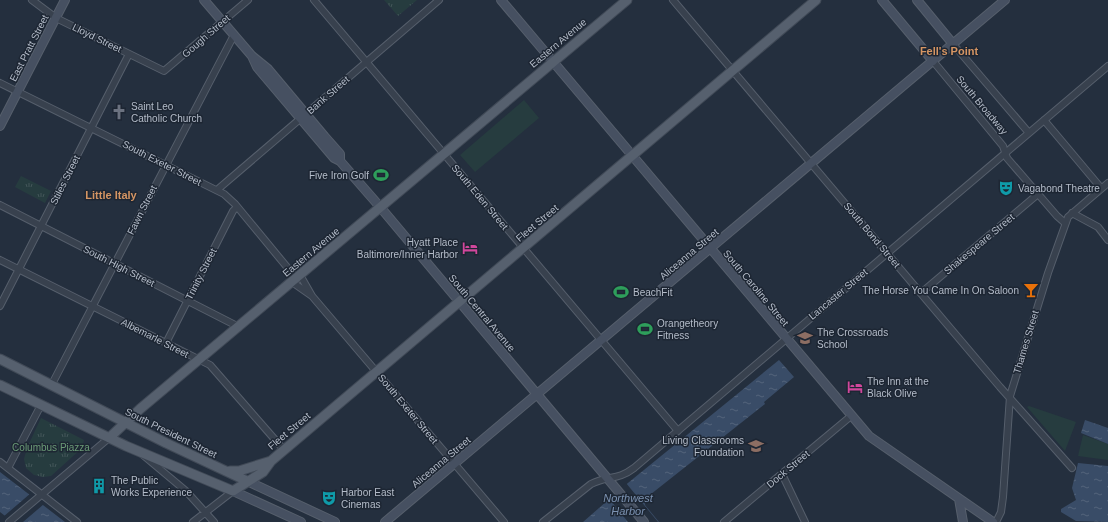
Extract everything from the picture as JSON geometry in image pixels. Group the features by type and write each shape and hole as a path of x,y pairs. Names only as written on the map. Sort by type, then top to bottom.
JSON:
{"main road":[{"name":"East Pratt Street","path":"0,126 65,0"},
{"name":"South Central Avenue","path":"204,0 252,56 268,69 303,116 340,154 340,161 609,478 644,522"},
{"name":"South Caroline Street","path":"501,0 710,250 869,436 992,522"},
{"name":"Eastern Avenue","path":"109,438 238,327 627,0"},
{"name":"Fleet Street","path":"233,491 263,472 271,461 816,0"},
{"name":"South Broadway","path":"882,0 933,61"},
{"name":"South Broadway","path":"917,0 953,44"},
{"name":"Aliceanna Street","path":"385,522 710,250 1005,0"},
{"name":"South President Street","path":"0,360 125,423 335,522"},
{"path":"0,385 139,452 233,491 301,522"},
{"name":"Fleet Street","path":"224,470 239,471 271,461"},
{"path":"959,499 963,522"}],"street":[{"name":"Lloyd Street","path":"32,0 56,18 164,71"},
{"name":"Gough Street","path":"164,71 248,0"},
{"name":"South Eden Street","path":"314,0 678,431"},
{"name":"Bank Street","path":"217,190 439,0"},
{"name":"South Bond Street","path":"673,0 921,293 1072,468"},
{"name":"Fawn Street","path":"51,386 234,35"},
{"name":"South Broadway","path":"953,44 1029,133"},
{"name":"Stiles Street","path":"0,306 129,54"},
{"name":"South Broadway","path":"933,61 1003,146 1007,158 1065,223"},
{"name":"Lancaster Street","path":"543,522 589,485 609,478 618,478 626,474 1108,66"},
{"name":"South Exeter Street","path":"0,83 217,190 230,199 296,279 504,522"},
{"path":"1044,120 1101,188"},
{"name":"Thames Street","path":"996,522 1001,512 1003,497 1010,396 1065,223 1072,213 1108,182"},
{"name":"Shakespeare Street","path":"921,293 1038,194"},
{"name":"South High Street","path":"0,205 238,327"},
{"name":"Trinity Street","path":"166,343 233,211 237,207"},
{"path":"1072,213 1095,226 1108,240"},
{"name":"Albemarle Street","path":"0,260 210,365 284,450"},
{"name":"South Exeter Street","path":"296,279 312,296"},
{"path":"8,468 41,405"},
{"name":"Dock Street","path":"724,522 851,416"},
{"name":"Eastern Avenue","path":"9,522 109,438"},
{"path":"139,452 186,491 214,522"},
{"path":"0,462 40,496 78,522"},
{"path":"782,474 805,522"},
{"name":"Fleet Street","path":"193,522 233,491"}],"green space":[{"path":"384,0 417,0 398,16"},
{"path":"524,100 539,118 475,172 460,155"},
{"path":"21,176 51,191 45,203 15,187"},
{"path":"1029,406 1076,422 1065,451 1027,407"},
{"name":"Columbus Piazza","path":"41,418 84,440 82,448 51,476 43,477 34,475 26,468 24,459 27,448"},
{"path":"1083,435 1108,444 1108,460 1078,456"}],"water":[{"name":"Northwest Harbor","path":"779,360 794,377 764,402 765,404 646,498 645,505 659,522 583,522 623,487"},
{"path":"1085,420 1108,428 1108,444 1081,433"},
{"path":"1078,463 1108,466 1108,522 1076,521 1061,512 1061,509 1076,500 1072,488"},
{"path":"0,472 65,522 13,522 0,512"}],"pier":[{"path":"626,483 658,522 628,522 608,497"},
{"path":"31,493 44,504 23,522 9,522 3,517"}],"place":[{"name":"Saint Leo Catholic Church","path":"119,112"},
{"name":"Five Iron Golf","path":"381,175"},
{"name":"Vagabond Theatre","path":"1006,188"},
{"name":"Hyatt Place Baltimore/Inner Harbor","path":"470,248"},
{"name":"The Horse You Came In On Saloon","path":"1031,290"},
{"name":"BeachFit","path":"621,292"},
{"name":"Orangetheory Fitness","path":"645,329"},
{"name":"The Crossroads School","path":"805,338"},
{"name":"The Inn at the Black Olive","path":"855,387"},
{"name":"Living Classrooms Foundation","path":"756,446"},
{"name":"The Public Works Experience","path":"99,486"},
{"name":"Harbor East Cinemas","path":"329,498"}],"district":[{"name":"Fell's Point","path":"949,51"},
{"name":"Little Italy","path":"111,195"}]}
